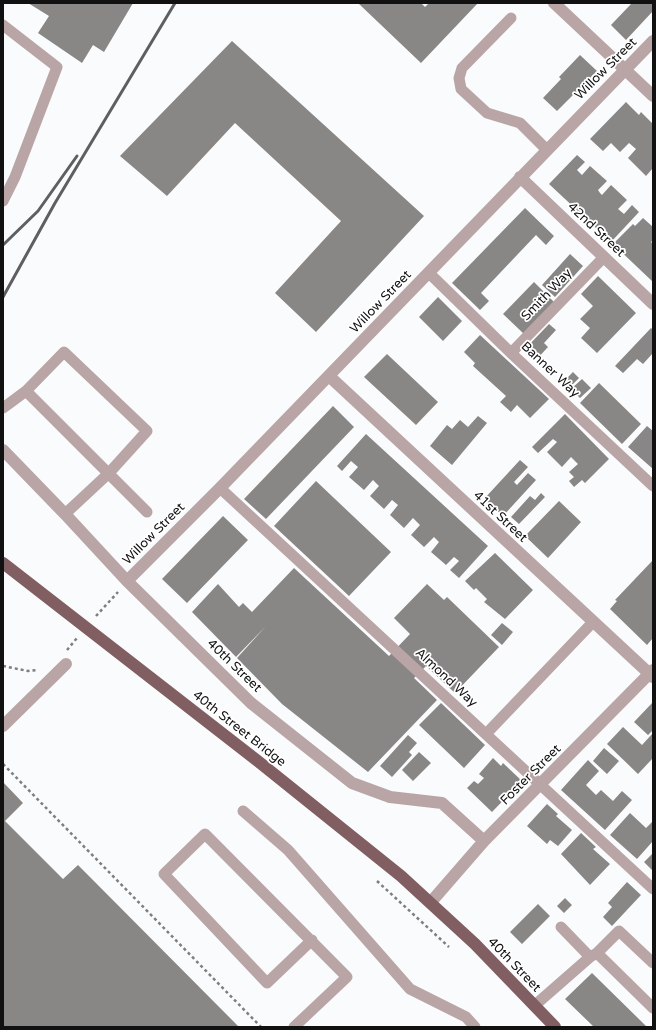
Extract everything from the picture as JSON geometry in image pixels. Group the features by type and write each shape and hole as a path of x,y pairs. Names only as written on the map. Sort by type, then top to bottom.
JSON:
{"main road":[{"name":"40th Street Bridge","path":"3,563 259,762 431,902 454,923"},
{"name":"40th Street","path":"454,923 554,1027"}],"street":[{"path":"554,3 653,96"},
{"name":"Willow Street","path":"127,581 220,488 429,273 546,149 653,41"},
{"name":"42nd Street","path":"520,177 653,304"},
{"name":"41st Street","path":"328,376 592,622 652,674"},
{"name":"40th Street","path":"3,450 127,581 251,703 352,783 390,797 442,803 484,840"},
{"path":"3,726 66,664"},
{"name":"Foster Street","path":"431,902 484,840 652,674"}],"lane":[{"path":"511,18 462,68 459,78 461,89 487,113 520,123 546,149"},
{"path":"3,25 57,67 15,177 3,201"},
{"name":"Smith Way","path":"510,353 604,257"},
{"name":"Banner Way","path":"429,273 510,353 653,486"},
{"path":"3,408 26,391 64,352 148,431 109,472 65,514"},
{"path":"26,391 148,512"},
{"name":"Almond Way","path":"220,488 653,890"},
{"path":"486,734 592,622"},
{"path":"243,811 288,850 410,989 466,1017 475,1027"},
{"path":"294,1027 347,977 312,940 205,834 164,874 268,983 312,940"},
{"path":"562,927 653,1008"},
{"path":"534,1006 619,931 653,962"}],"path":[{"path":"3,666 28,671 41,669"},
{"path":"3,764 261,1027"},
{"path":"377,881 449,947"}],"building":[{"path":"28,3 133,3 104,52 93,45 82,63 38,33 49,16"},
{"path":"358,3 421,3 425,7 429,3 478,3 421,63"},
{"path":"632,3 653,3 653,11 626,40 611,25"},
{"path":"232,41 424,216 316,332 275,293 341,221 235,123 167,196 120,156"},
{"path":"580,55 597,71 557,111 543,98 561,79 559,77"},
{"path":"626,102 639,115 641,112 653,124 653,168 646,176 628,158 636,149 629,143 620,152 611,143 603,151 590,139"},
{"path":"577,155 585,162 577,170 582,175 590,166 607,181 598,190 602,195 611,185 627,200 618,209 624,214 632,205 639,212 611,242 549,184"},
{"path":"525,208 554,236 546,245 536,235 481,293 489,301 480,310 452,283"},
{"path":"643,218 653,227 653,240 651,242 653,244 653,282 613,244 633,224 635,226"},
{"path":"570,254 583,266 555,297 542,285"},
{"path":"598,276 636,313 597,353 581,338 590,328 580,319 593,306 581,294"},
{"path":"534,282 555,303 524,334 503,314"},
{"path":"438,297 462,321 443,341 419,317"},
{"path":"549,324 556,330 544,343 548,347 536,360 525,349"},
{"path":"651,328 653,330 653,353 643,364 637,359 623,373 615,366"},
{"path":"480,335 549,399 530,418 517,405 511,412 500,402 506,396 473,366 475,363 464,352"},
{"path":"387,354 438,402 416,425 364,377"},
{"path":"573,372 579,378 569,388 563,382"},
{"path":"582,379 591,388 580,398 571,389"},
{"path":"599,383 641,424 622,444 580,403"},
{"path":"333,406 354,427 266,519 244,499"},
{"path":"565,414 609,459 585,483 582,480 574,487 569,481 574,477 569,472 578,464 571,457 562,467 547,452 557,442 553,439 538,453 532,447"},
{"path":"478,416 487,423 452,465 430,446 447,425 452,429 460,420 468,427"},
{"path":"647,426 653,431 653,469 628,447"},
{"path":"366,434 488,546 459,578 450,570 459,561 454,557 446,565 431,552 439,542 434,537 424,547 411,535 420,525 413,518 404,528 390,515 398,505 392,500 384,509 370,496 379,486 373,480 364,490 349,477 358,467 351,461 342,471 337,466"},
{"path":"520,460 528,467 514,482 517,485 528,473 536,480 503,516 484,499"},
{"path":"316,481 391,552 349,596 274,526"},
{"path":"541,493 545,497 519,524 511,517 530,496 535,500"},
{"path":"559,501 581,522 548,558 525,536"},
{"path":"223,516 248,540 187,603 162,579"},
{"path":"495,553 533,590 505,619 484,602 487,599 476,588 474,590 465,581"},
{"path":"653,560 653,638 647,645 610,609 617,601 615,600"},
{"path":"294,568 389,656 410,634 394,618 427,584 444,600 447,597 499,647 455,693 426,666 414,678 437,700 368,772 282,704 237,658 266,626 236,657 192,612 218,584 239,607 243,603 252,612"},
{"path":"502,623 513,632 502,645 491,635"},
{"path":"653,702 653,730 648,735 634,722"},
{"path":"441,703 485,745 464,768 419,725"},
{"path":"623,727 642,745 653,733 653,758 638,774 607,744"},
{"path":"408,735 417,743 409,752 412,755 392,777 380,766"},
{"path":"604,748 619,761 607,774 593,761"},
{"path":"419,752 431,763 413,781 402,770"},
{"path":"493,758 501,766 503,763 522,781 492,812 467,788 474,781 478,784 484,778 479,774"},
{"path":"588,760 599,771 586,785 596,795 601,790 613,801 622,791 632,800 605,830 561,790"},
{"path":"3,782 23,803 5,821 63,879 78,865 239,1027 3,1027"},
{"path":"547,804 558,814 556,816 572,830 558,846 550,840 547,844 527,826"},
{"path":"630,813 646,828 653,821 653,841 637,859 610,835"},
{"path":"581,833 596,847 593,849 610,864 590,885 561,854"},
{"path":"653,853 653,871 644,862"},
{"path":"627,882 641,895 612,926 603,917 612,907 608,903"},
{"path":"565,898 572,905 564,913 557,906"},
{"path":"538,904 550,916 522,944 510,932"},
{"path":"592,973 647,1027 594,1027 565,999"}],"railway":[{"path":"3,297 55,203 175,3"},
{"path":"3,245 38,211 77,156"}]}
